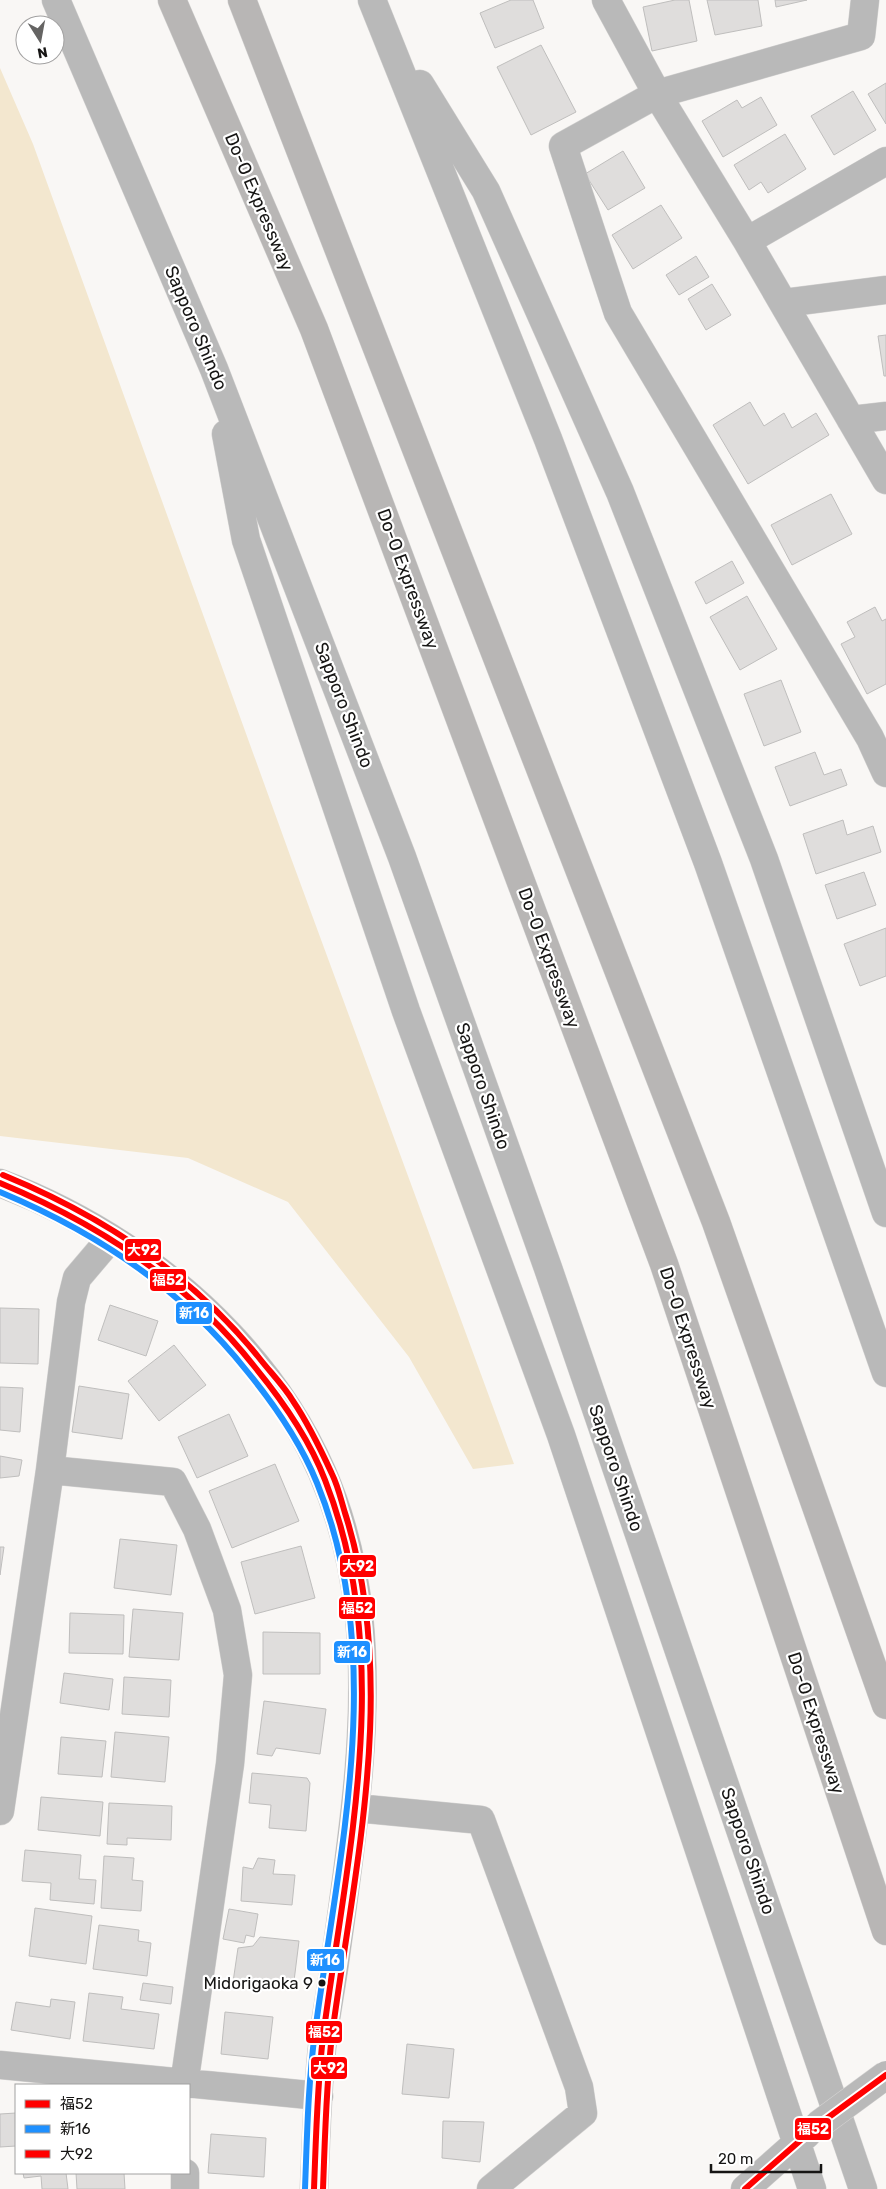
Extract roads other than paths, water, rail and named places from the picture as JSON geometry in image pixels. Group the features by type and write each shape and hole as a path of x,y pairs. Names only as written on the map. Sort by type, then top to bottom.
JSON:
{"highway":[{"name":"Do-O Expressway","path":"172,0 314,329 653,1236 886,1931"},
{"path":"242,0 716,1222 886,1705"}],"street":[{"name":"Sapporo Shindo","path":"56,0 214,369 402,857 548,1268 863,2189"},
{"path":"606,0 657,94 784,303 886,480"},
{"path":"865,0 861,36 657,94 564,146 618,313 878,734 886,773"},
{"path":"377,12 486,191 620,492 764,859 886,1214"},
{"path":"377,12 548,439 708,863 886,1372"},
{"path":"747,241 886,162"},
{"path":"784,303 886,290"},
{"path":"214,369 246,540 406,1011 562,1435 795,2144 812,2189"},
{"path":"852,420 886,416"},
{"path":"0,1183 72,1215 111,1238 174,1283 209,1312 249,1354 272,1385 313,1451 336,1507 356,1579 364,1676 363,1722 356,1808 322,2049 314,2189"},
{"path":"0,1811 50,1470 70,1302 77,1278 111,1238"},
{"path":"0,2065 184,2084 230,1764 238,1675 227,1610 197,1529 173,1482 50,1470"},
{"path":"356,1808 481,1820 579,2086 583,2113 491,2189"},
{"path":"745,2189 818,2125 886,2075"},
{"path":"190,2085 319,2096"},
{"path":"185,2174 185,2189"}],"place":[{"name":"Midorigaoka 9","path":"322,1983"}]}
